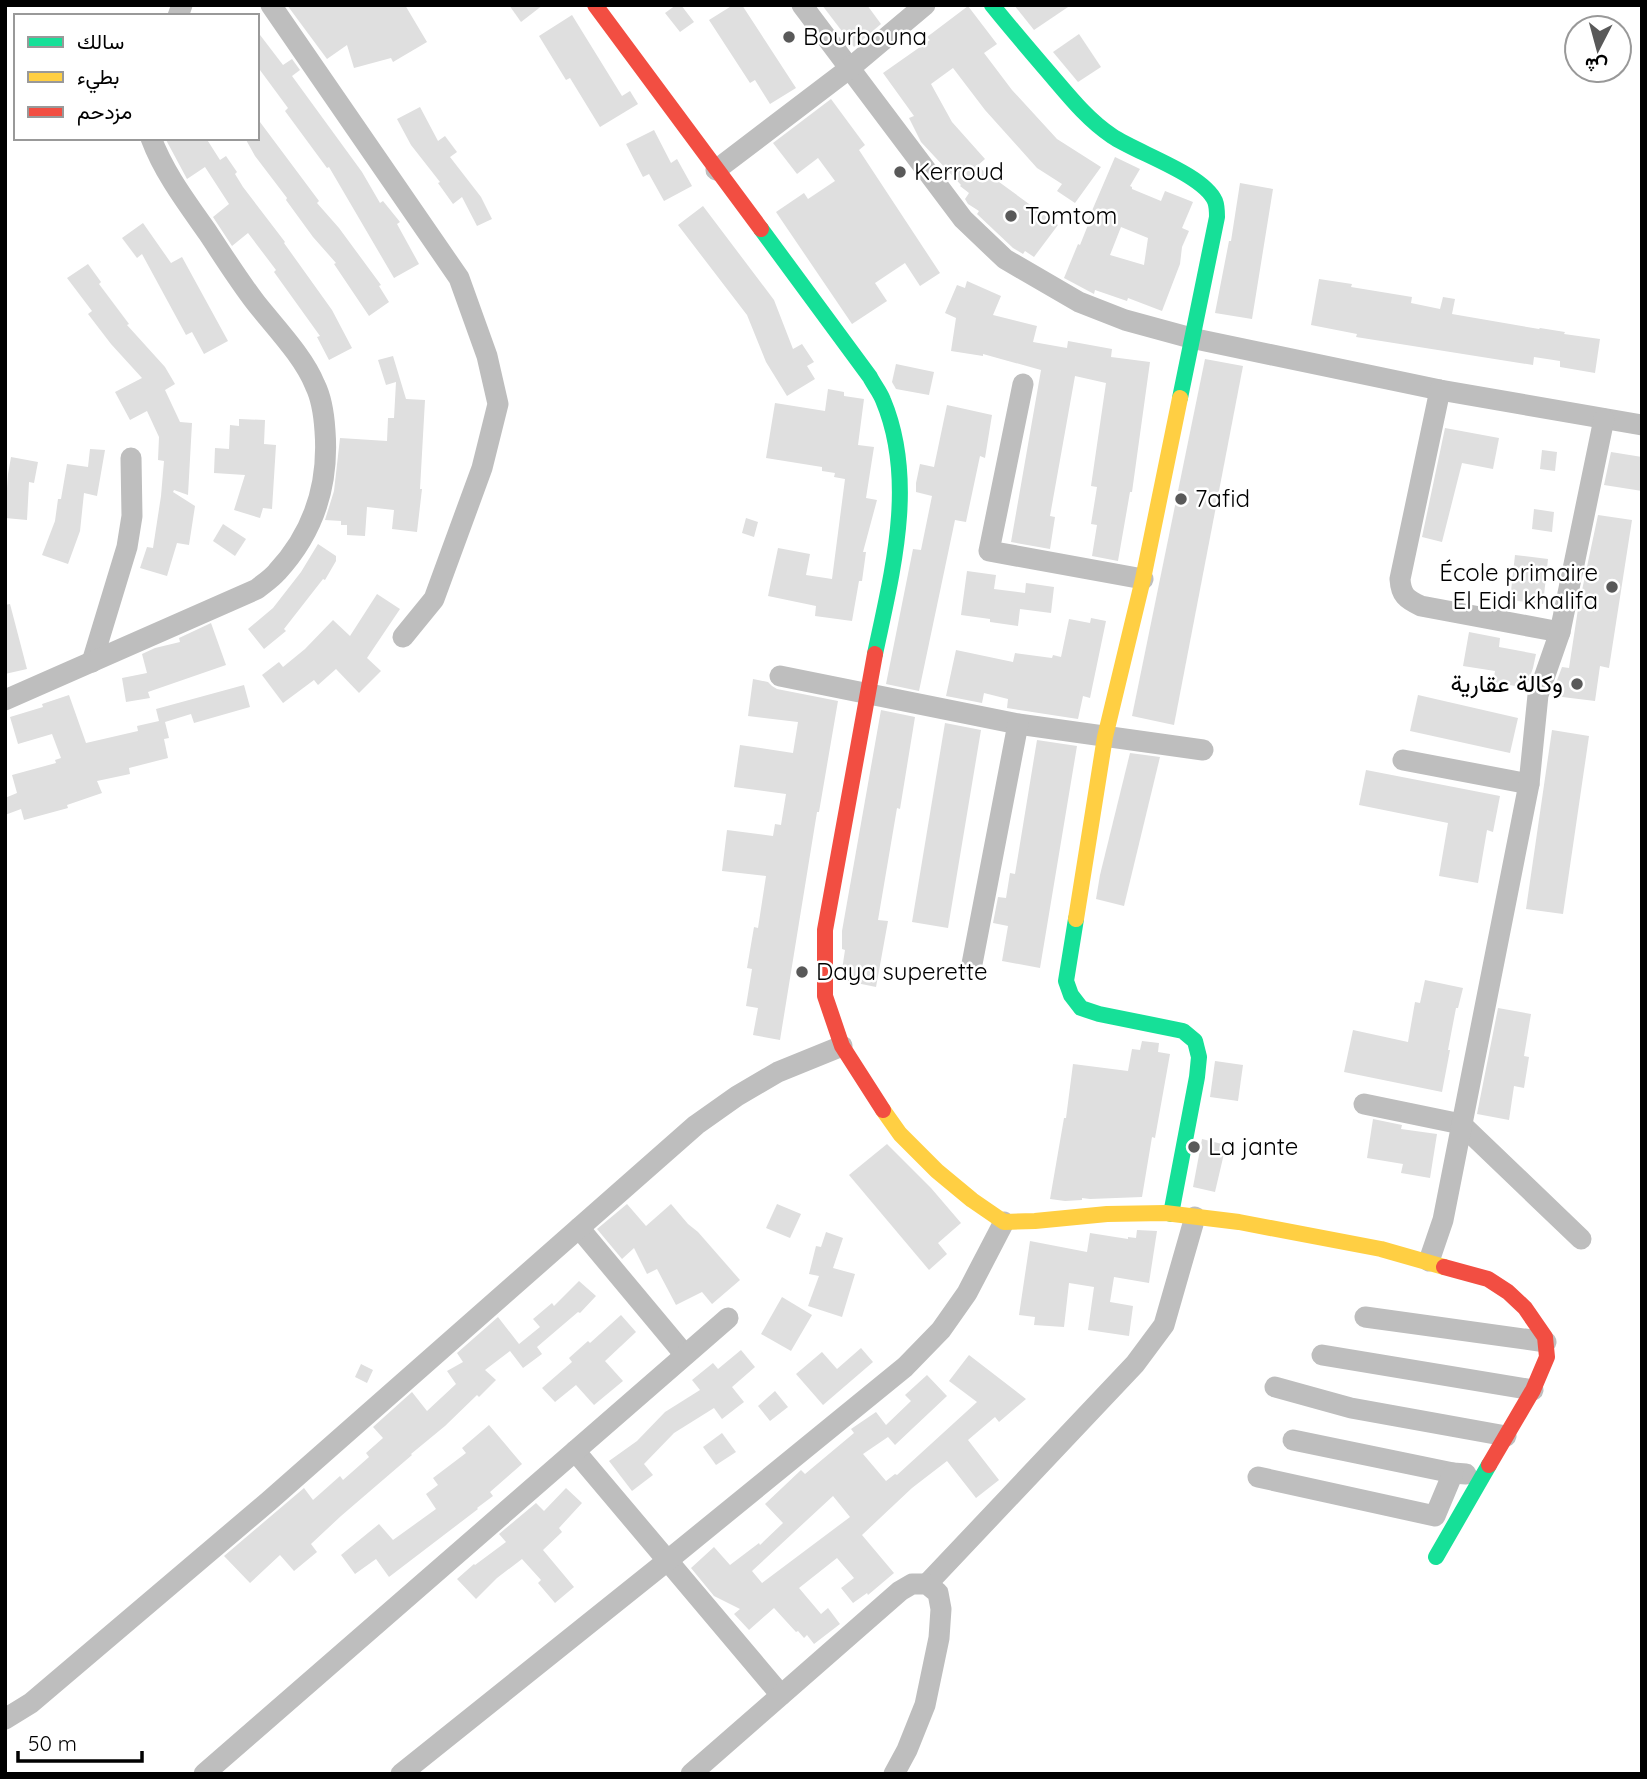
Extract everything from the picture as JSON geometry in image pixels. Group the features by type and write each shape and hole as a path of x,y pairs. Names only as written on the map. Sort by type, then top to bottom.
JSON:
{"street":[{"path":"271,5 459,278 487,356 498,404 482,468 434,599 403,637"},
{"path":"595,5 870,377 883,399 892,427 899,458 900,502 896,551 867,693 825,930 825,996 842,1046 900,1134 954,1186 1004,1222 1035,1222 1107,1214 1171,1214 1239,1222 1319,1236 1429,1261 1488,1279 1508,1292 1525,1308 1545,1336 1547,1356 1533,1390 1436,1557"},
{"path":"803,5 963,219 1005,259 1079,302 1125,320 1191,338 1440,390 1642,425"},
{"path":"716,170 850,68 925,5"},
{"path":"992,5 1087,116 1138,151 1196,180 1207,188 1215,201 1217,217 1143,579 1105,737 1066,982 1071,995 1082,1008 1183,1031 1195,1041 1199,1058 1197,1077 1171,1214"},
{"path":"5,699 257,589 276,573 317,510 325,479 326,443 323,411 315,384 184,199 159,160 152,140"},
{"path":"1023,384 989,551 1143,579"},
{"path":"1440,390 1400,579 1401,590 1409,600 1420,606 1560,632"},
{"path":"1429,1261 1443,1220 1529,784 1538,695 1560,632 1604,419"},
{"path":"92,663 132,516 131,458"},
{"path":"780,676 1018,724 1203,750"},
{"path":"972,964 1018,724"},
{"path":"1403,760 1529,784"},
{"path":"5,1719 31,1703 269,1501 696,1125 778,1072 842,1046"},
{"path":"1364,1104 1461,1124 1581,1240"},
{"path":"926,1584 1135,1364 1164,1325 1195,1217"},
{"path":"406,1772 905,1367 941,1330 967,1293 1004,1222"},
{"path":"579,1228 685,1355"},
{"path":"1365,1317 1546,1342"},
{"path":"204,1774 728,1318"},
{"path":"1322,1355 1533,1390"},
{"path":"1275,1387 1351,1408 1506,1436"},
{"path":"1293,1440 1453,1473 1483,1476"},
{"path":"575,1451 781,1695"},
{"path":"1258,1477 1435,1516 1453,1473"},
{"path":"691,1774 900,1591 912,1584 926,1584 937,1593 941,1609 939,1638 925,1705 894,1774"}],"building":[{"path":"287,5 405,5 427,42 393,62 391,58 354,68 347,45 327,59"},
{"path":"509,5 543,5 521,22"},
{"path":"676,5 681,5 694,22 680,32 665,13"},
{"path":"733,5 742,5 796,88 770,104 755,80 750,83 709,20"},
{"path":"822,5 867,5 881,24 854,47"},
{"path":"1014,5 1071,5 1034,30"},
{"path":"968,6 997,44 984,53 1012,90 1057,139 1101,167 1075,203 1057,191 1062,184 1037,168 985,110 953,68 931,84 952,122 985,159 977,166 1058,225 1034,257 1013,248 977,214 979,211 968,204 965,199 969,193 921,142 909,118 914,116 883,73 930,40 927,37"},
{"path":"572,15 622,96 630,91 638,104 600,127 570,78 566,80 539,36"},
{"path":"259,34 283,65 292,59 300,70 292,76 362,172 380,203 383,201 400,222 397,224 419,264 394,278 329,167 327,168 285,111 288,108 259,69"},
{"path":"1079,34 1101,67 1078,82 1053,52"},
{"path":"831,99 865,145 859,150 940,273 920,286 905,263 875,283 887,301 852,324 776,212 804,193 808,199 835,181 818,158 797,174 773,143"},
{"path":"420,107 438,141 445,136 457,152 450,157 481,197 492,219 477,226 462,197 453,204 438,183 440,182 411,145 397,119"},
{"path":"259,121 319,201 317,203 381,285 379,286 389,302 369,316 334,264 336,263 313,237 246,140 259,140"},
{"path":"654,130 671,163 677,159 692,186 664,201 649,174 643,177 626,144"},
{"path":"166,140 207,140 220,160 226,156 243,187 332,310 352,348 329,360 317,337 320,336 248,233 232,246 213,217 229,204 205,167 187,179"},
{"path":"1115,157 1140,169 1130,186 1132,189 1161,201 1165,191 1193,202 1182,228 1189,231 1182,247 1180,264 1162,311 1128,298 1127,301 1095,290 1094,294 1064,278 1078,244 1080,245","holes":["1121,227 1148,238 1144,265 1110,255"]},
{"path":"1240,183 1273,189 1252,319 1215,313 1231,241"},
{"path":"703,206 774,300 793,349 802,344 814,362 807,366 815,379 787,396 766,362 747,315 678,225"},
{"path":"143,223 171,263 182,257 228,341 204,354 192,332 186,335 142,254 137,258 122,238"},
{"path":"88,264 101,282 99,284 129,324 127,325 165,367 175,384 165,390 180,422 192,423 188,495 174,490 173,492 195,506 189,545 177,543 167,576 140,568 147,547 153,548 161,496 164,461 158,460 159,437 147,411 130,420 115,392 142,378 88,314 92,311 67,278"},
{"path":"1319,279 1412,297 1411,303 1440,309 1443,297 1455,299 1452,314 1600,339 1595,373 1560,367 1560,361 1534,357 1533,365 1356,337 1357,334 1311,325"},
{"path":"967,281 1001,296 993,315 1037,326 1033,342 1067,348 1068,341 1112,349 1111,357 1150,362 1132,492 1118,561 1092,556 1097,525 1091,524 1097,487 1091,486 1106,383 1075,376 1050,516 1055,517 1050,549 1011,542 1041,370 983,354 951,351 956,318 945,313 957,285 965,288"},
{"path":"393,356 406,399 425,400 422,489 417,532 392,529 394,510 367,507 365,536 347,535 347,525 341,525 341,521 325,520 334,491 340,438 387,441 388,418 394,418 396,382 386,385 378,360"},
{"path":"1205,359 1243,366 1174,725 1132,716"},
{"path":"896,364 934,372 929,395 896,389 892,382"},
{"path":"828,389 844,392 844,396 864,399 858,445 874,447 866,498 877,500 863,552 866,552 862,581 859,581 852,621 815,616 816,606 768,596 778,548 810,554 806,575 832,579 845,479 834,477 835,473 822,471 822,467 766,458 775,403 825,411"},
{"path":"947,405 992,415 985,458 980,456 966,522 955,520 919,691 886,684 913,549 921,550 932,496 916,492 920,464 934,467"},
{"path":"239,419 265,420 264,444 276,445 272,509 263,508 260,518 234,510 245,475 214,473 215,448 229,449 230,425 239,426"},
{"path":"1445,428 1499,438 1493,469 1462,463 1442,542 1422,537"},
{"path":"90,449 105,450 97,496 84,493 80,531 68,564 42,555 55,521 67,464 88,467"},
{"path":"1542,450 1557,452 1555,471 1540,469"},
{"path":"1611,452 1642,457 1642,491 1604,485"},
{"path":"11,457 38,462 34,483 29,482 27,520 5,518"},
{"path":"1534,509 1554,512 1552,532 1532,529"},
{"path":"1598,515 1632,520 1609,668 1600,666 1595,701 1554,696 1562,667 1569,668 1578,609"},
{"path":"746,518 758,522 754,537 742,533"},
{"path":"223,524 246,539 235,556 213,541"},
{"path":"318,544 336,556 336,561 325,580 323,579 284,629 286,631 264,649 248,629 273,608 301,572"},
{"path":"1515,555 1548,559 1543,604 1510,600"},
{"path":"967,571 996,575 994,589 1025,593 1026,583 1054,587 1051,613 1020,609 1018,626 961,615"},
{"path":"377,594 400,609 367,658 381,671 359,693 336,669 318,685 314,680 283,703 262,675 279,662 283,667 333,620 350,636"},
{"path":"10,604 27,669 5,674 5,605"},
{"path":"1091,618 1106,621 1090,698 1083,696 1078,719 1007,708 1008,699 984,693 982,703 946,696 956,650 1013,662 1015,653 1061,657 1069,619 1090,623"},
{"path":"211,623 226,665 148,692 150,698 126,702 122,678 147,673 142,654 180,642 179,638"},
{"path":"1469,632 1500,638 1499,647 1536,654 1526,688 1493,682 1495,671 1463,666"},
{"path":"753,679 768,682 777,689 838,701 780,1040 753,1035 758,1008 746,1006 752,969 747,968 754,927 758,928 766,876 722,871 727,830 773,836 775,824 781,825 786,794 734,787 740,745 793,753 798,722 748,716"},
{"path":"244,685 250,707 194,723 191,714 165,722 169,738 164,739 168,758 129,768 130,774 97,781 102,793 67,805 68,808 24,820 21,809 5,815 5,798 17,793 12,775 56,763 55,760 61,758 52,734 18,744 10,717 43,707 42,704 69,695 86,743 138,731 137,726 159,721 156,709"},
{"path":"1418,695 1518,718 1510,753 1410,731"},
{"path":"881,710 915,717 878,920 888,921 876,987 842,980 845,950 842,949 842,931"},
{"path":"945,723 981,730 948,928 912,922"},
{"path":"1552,730 1589,736 1563,914 1526,909"},
{"path":"1037,740 1077,746 1040,968 1002,961 1008,926 993,923 998,897 1006,898 1010,873 1015,874"},
{"path":"1130,753 1160,757 1124,906 1096,899"},
{"path":"1366,770 1500,796 1493,832 1487,830 1478,883 1439,876 1448,823 1359,805"},
{"path":"1425,980 1463,988 1456,1008 1442,1092 1344,1072 1353,1030 1408,1042 1415,1002 1420,1003"},
{"path":"1498,1008 1531,1014 1524,1056 1529,1057 1524,1088 1514,1086 1509,1120 1477,1114"},
{"path":"1142,1041 1159,1043 1158,1052 1170,1054 1142,1197 1082,1198 1065,1201 1050,1199 1066,1118 1073,1064 1128,1071 1132,1049 1140,1050"},
{"path":"1215,1061 1243,1065 1238,1101 1210,1097"},
{"path":"1373,1119 1402,1125 1401,1129 1437,1134 1430,1178 1401,1173 1403,1164 1367,1158"},
{"path":"1202,1139 1226,1145 1215,1192 1193,1187"},
{"path":"887,1144 961,1223 938,1243 947,1254 929,1270 849,1175"},
{"path":"627,1204 646,1226 671,1204 740,1280 712,1304 702,1292 676,1305 657,1269 647,1274 634,1248 622,1259 597,1229"},
{"path":"777,1204 801,1214 790,1238 766,1228"},
{"path":"1137,1230 1157,1231 1149,1283 1114,1277 1110,1302 1133,1306 1129,1336 1088,1330 1094,1287 1069,1283 1064,1327 1034,1325 1035,1317 1019,1315 1030,1241 1087,1252 1090,1233 1128,1239 1136,1238"},
{"path":"826,1232 843,1238 833,1268 855,1274 842,1317 808,1306 819,1276 809,1274 816,1246 821,1247"},
{"path":"579,1281 596,1296 580,1313 537,1347 542,1354 523,1368 510,1351 485,1370 496,1380 311,1544 317,1552 294,1571 280,1555 250,1583 224,1556 304,1488 313,1500 340,1476 343,1480 369,1457 366,1453 383,1438 373,1427 412,1392 427,1411 456,1384 447,1371 463,1362 457,1353 498,1317 519,1344 540,1327 533,1319 552,1303 554,1306"},
{"path":"782,1297 812,1315 791,1351 761,1334"},
{"path":"621,1315 636,1332 605,1361 623,1381 594,1405 576,1385 555,1402 542,1388 572,1362 569,1358"},
{"path":"861,1348 873,1362 823,1405 796,1374 822,1352 837,1369"},
{"path":"741,1350 755,1367 732,1387 744,1402 722,1419 714,1408 674,1433 644,1464 653,1475 632,1491 609,1461 637,1441 665,1412 700,1390 692,1380 713,1363 718,1369"},
{"path":"969,1355 1026,1399 999,1422 995,1417 968,1440 999,1480 976,1498 947,1461 912,1488 862,1535 894,1573 868,1595 867,1593 853,1603 841,1588 854,1578 837,1558 799,1588 821,1614 828,1608 840,1624 814,1644 807,1635 804,1638 796,1632 774,1608 749,1630 734,1614 740,1609 714,1596 691,1568 714,1547 730,1565 759,1543 760,1545 783,1523 765,1504 801,1470 805,1474 854,1433 851,1429 876,1412 886,1425 911,1401 905,1395 927,1375 947,1396 895,1445 888,1437 863,1454 886,1481 897,1475 977,1402 949,1381","holes":["833,1496 850,1517 762,1583 752,1571"]},
{"path":"361,1364 373,1370 367,1383 355,1377"},
{"path":"775,1391 788,1407 770,1421 758,1406"},
{"path":"489,1425 522,1464 490,1492 493,1496 478,1509 389,1577 376,1559 355,1574 341,1555 379,1524 393,1540 436,1509 426,1494 438,1485 433,1478 466,1453 462,1448"},
{"path":"722,1433 736,1452 716,1465 703,1447"},
{"path":"566,1488 582,1503 559,1528 562,1532 543,1550 574,1587 555,1603 538,1583 541,1580 522,1559 476,1599 457,1579 506,1542 499,1534 536,1503 544,1511"}],"traffic: fast":[{"path":"992,5 1093,121 1123,143 1184,173 1208,191 1215,201 1217,217 1180,398"},
{"path":"761,229 870,377 882,397 893,431 900,495 898,527 875,654"},
{"path":"1076,919 1066,981 1071,995 1081,1008 1183,1031 1195,1041 1199,1057 1197,1077 1171,1214"},
{"path":"1436,1557 1489,1465"}],"traffic: slow":[{"path":"1076,919 1105,737 1143,579 1180,398"},
{"path":"883,1110 900,1134 937,1171 1004,1222 1107,1214 1165,1213 1239,1222 1381,1249 1444,1267"}],"traffic: jam":[{"path":"595,5 761,229"},
{"path":"875,654 825,930 825,996 842,1046 883,1110"},
{"path":"1444,1267 1488,1279 1508,1292 1525,1308 1545,1337 1547,1357 1533,1390 1489,1465"}],"place":[{"name":"Bourbouna","path":"789,37"},
{"name":"Kerroud","path":"900,172"},
{"name":"Tomtom","path":"1011,216"},
{"name":"7afid","path":"1181,499"},
{"name":"École primaire El Eidi khalifa","path":"1612,587"},
{"name":"وكالة عقارية","path":"1577,684"},
{"name":"Daya superette","path":"802,972"},
{"name":"La jante","path":"1194,1147"}]}
